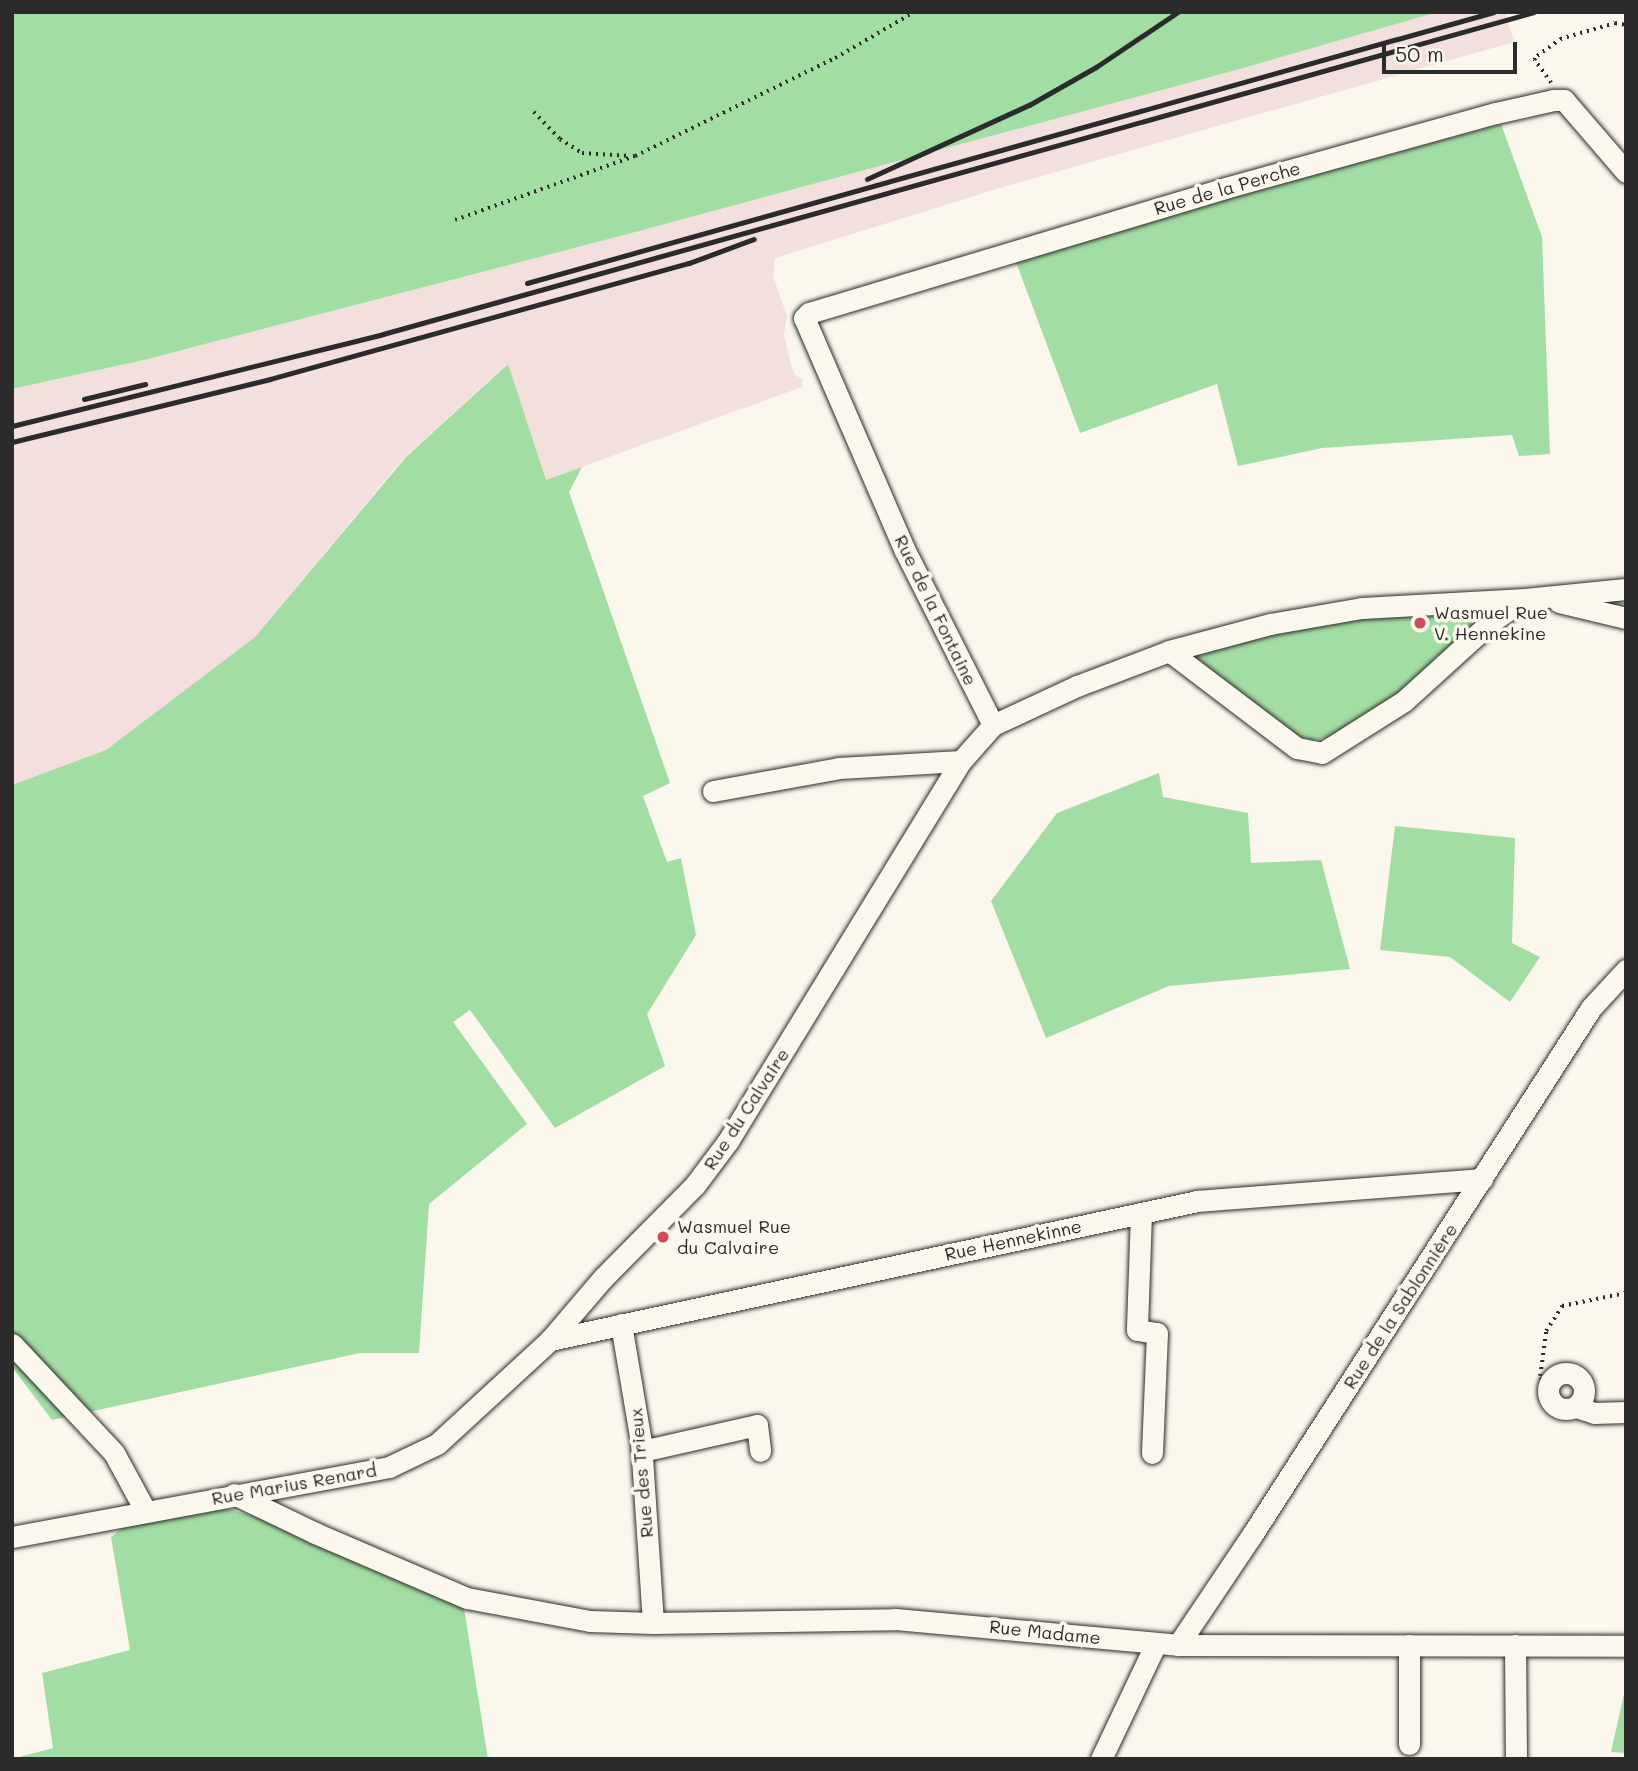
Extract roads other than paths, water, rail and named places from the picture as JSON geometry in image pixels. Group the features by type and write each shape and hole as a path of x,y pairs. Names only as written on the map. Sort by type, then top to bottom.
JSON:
{"street":[{"name":"Rue de la Perche","path":"804,318 809,313 1225,188 1496,113 1564,100 1626,172"},
{"name":"Rue de la Fontaine","path":"804,318 905,551 993,725"},
{"path":"993,725 1077,686 1169,651 1221,635 1349,610 1525,599 1626,589"},
{"path":"1169,651 1297,748 1322,753 1404,701 1492,621 1525,599 1566,603 1626,618"},
{"name":"Rue du Calvaire","path":"438,1444 550,1340 603,1278 695,1185 728,1141 961,761 993,725"},
{"path":"712,791 839,768 961,761"},
{"name":"Rue de la Sablonnière","path":"1101,1759 1167,1644 1250,1538 1591,1008 1626,970"},
{"name":"Rue Hennekinne","path":"550,1340 1197,1201 1482,1179"},
{"path":"1141,1213 1137,1330 1157,1333 1152,1453"},
{"name":"Rue des Trieux","path":"621,1324 642,1451 653,1623"},
{"path":"12,1344 114,1453 146,1512"},
{"path":"1576,1407 1584,1390 1574,1375 1556,1376 1548,1392 1558,1407 1576,1407 1594,1413 1626,1412"},
{"path":"642,1451 757,1425 760,1451"},
{"name":"Rue Marius Renard","path":"12,1537 390,1466 438,1444"},
{"name":"Rue Madame","path":"234,1494 315,1533 467,1598 590,1621 653,1623 895,1619 1167,1644 1626,1646"},
{"path":"1409,1645 1409,1744"},
{"path":"1515,1645 1516,1759"}],"railway":[{"path":"867,179 1029,105 1096,67 1178,12"},
{"path":"527,283 1494,12"},
{"path":"12,426 383,334 1534,12"},
{"path":"12,442 270,379 689,263 754,239"},
{"path":"84,399 145,384"}],"place":[{"name":"Wasmuel Rue V. Hennekine","path":"1420,623"},
{"name":"Wasmuel Rue du Calvaire","path":"663,1237"}]}
